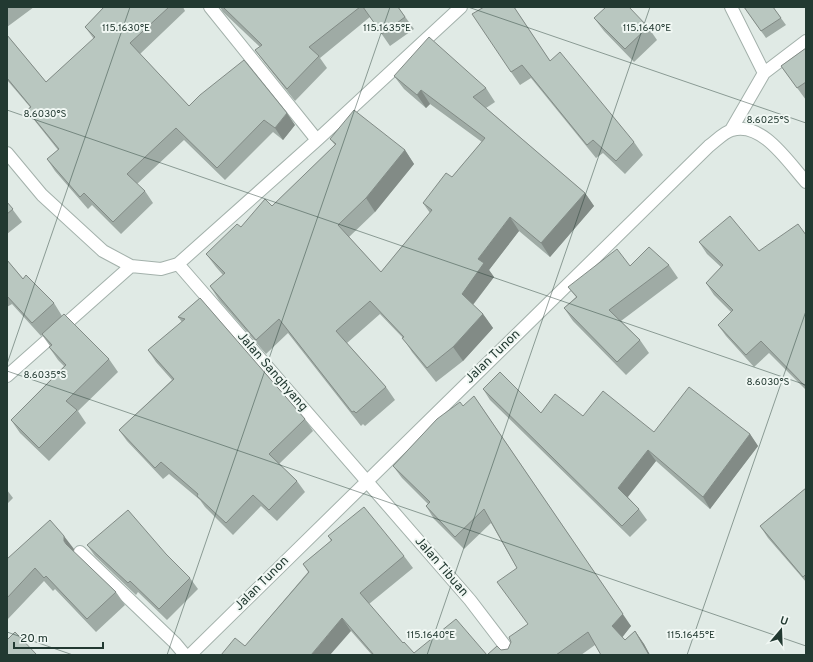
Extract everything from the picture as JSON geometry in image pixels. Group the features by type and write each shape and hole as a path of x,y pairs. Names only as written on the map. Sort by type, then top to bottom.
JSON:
{"street":[{"path":"210,7 317,140"},
{"path":"7,153 42,195 103,251 131,266 162,269 178,264 317,140 461,7"},
{"path":"731,7 764,73"},
{"path":"731,130 764,73 806,41"},
{"path":"731,130 745,128 754,130 765,137 806,182"},
{"name":"Jalan Tunon","path":"190,655 696,158 731,130"},
{"name":"Jalan Sanghyang","path":"178,264 366,481"},
{"path":"7,376 131,266"},
{"name":"Jalan Tibuan","path":"366,481 470,600 512,655"},
{"path":"80,552 175,643 185,655"}],"building":[{"path":"104,7 169,7 130,43 189,106 200,95 244,60 287,113 275,128 264,120 217,168 176,128 127,174 145,191 113,222 84,193 80,197 47,159 59,149 27,110 31,107 7,78 7,35 46,82 95,37 85,27"},
{"path":"223,7 360,7 309,47 319,56 287,89 255,50 262,45"},
{"path":"363,7 398,7 405,17 382,34"},
{"path":"484,7 514,7 550,61 560,52 634,142 616,161 593,140 587,145 522,65 511,72 472,14"},
{"path":"606,7 629,7 648,27 625,49 594,18"},
{"path":"744,7 773,7 781,18 761,31"},
{"path":"429,37 486,88 473,97 585,193 541,243 510,217 478,259 484,263 462,294 483,314 453,347 427,368 402,338 404,337 370,301 336,331 386,387 356,413 354,411 352,412 279,319 256,340 210,286 225,273 206,254 237,224 241,227 265,199 272,206 336,144 330,139 354,110 405,150 366,198 338,225 381,272 432,210 423,203 446,173 452,177 485,138 421,90 417,95 394,76"},
{"path":"806,48 806,82 797,88 781,66"},
{"path":"7,202 13,209 7,214"},
{"path":"730,216 759,251 798,224 806,235 806,387 761,341 746,355 718,325 733,310 706,283 723,265 699,242"},
{"path":"649,247 669,265 609,310 640,340 617,362 564,308 577,297 568,287 617,249 630,266"},
{"path":"7,260 23,279 26,275 54,303 32,323 7,296"},
{"path":"200,298 305,419 269,454 297,481 269,510 253,495 226,523 197,496 198,494 161,462 155,468 119,430 174,379 148,350 185,319 178,317"},
{"path":"64,314 109,359 66,401 77,410 39,448 11,420 66,365 49,347 52,345 42,334"},
{"path":"500,372 541,413 555,394 583,416 603,391 654,432 689,387 750,434 703,497 648,450 618,488 639,509 622,526 483,389"},
{"path":"474,396 623,614 612,626 625,640 635,631 649,655 601,655 588,632 556,655 487,655 497,646 501,650 508,649 511,642 509,637 528,624 497,582 517,568 484,509 455,537 426,506 430,502 393,466 437,419 460,402 463,406"},
{"path":"806,488 806,574 803,577 760,526"},
{"path":"364,507 404,556 360,593 403,643 404,642 414,653 456,619 487,655 374,655 342,618 311,655 221,655 235,638 245,646 309,572 303,564 332,540 328,536"},
{"path":"128,510 166,554 190,578 159,609 130,581 128,583 87,545"},
{"path":"50,520 64,536 64,541 66,544 116,592 87,619 46,576 44,578 35,568 7,598 7,559"},
{"path":"15,632 37,655 7,655 7,640"}]}
